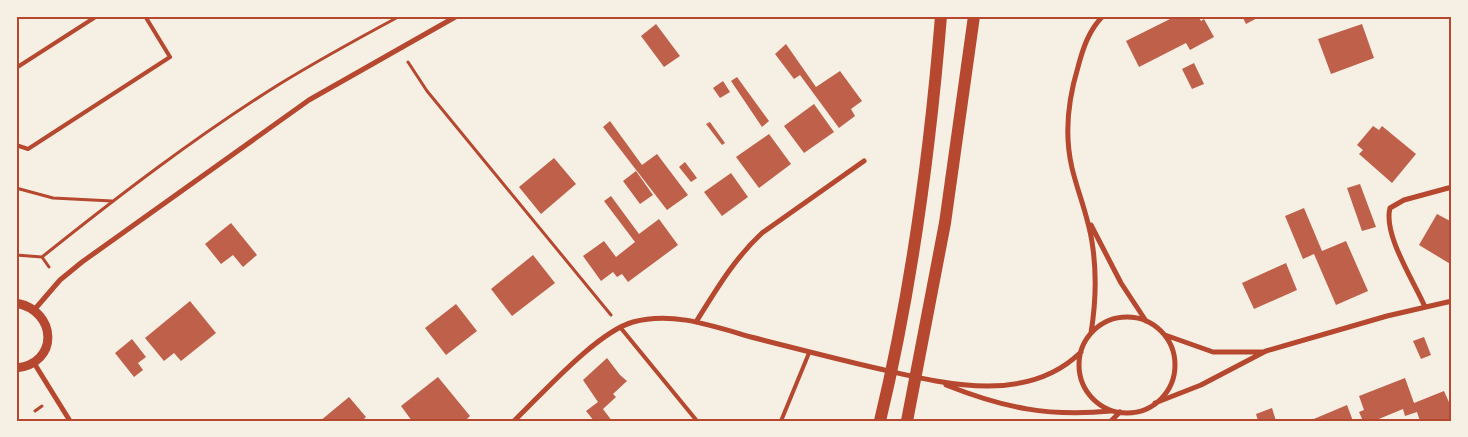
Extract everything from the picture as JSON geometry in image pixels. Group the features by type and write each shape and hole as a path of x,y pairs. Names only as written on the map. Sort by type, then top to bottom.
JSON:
{"main road":[{"path":"880,421 910,265 927,155 941,16"},
{"path":"907,421 936,278 974,16"}],"street":[{"path":"35,309 60,280 90,256 308,100 457,16"},
{"path":"1103,16 1090,33 1084,46 1074,79 1067,135 1072,169 1088,220 1096,272 1091,333 1081,352 1079,369 1084,386 1094,399 1117,411"},
{"path":"696,322 736,260 750,244 762,233 864,162"},
{"path":"1425,307 1390,231 1388,216 1390,208 1404,200 1452,187"},
{"path":"1088,220 1121,284 1146,321 1164,335 1212,352 1230,354 1266,352"},
{"path":"939,382 991,402 1032,410 1071,414 1138,411 1200,385 1266,352 1425,307 1452,302"},
{"path":"16,303 35,309 46,323 48,339 42,355 34,363 16,368"},
{"path":"1091,333 1106,322 1117,318 1128,317 1146,321"},
{"path":"514,421 598,342 620,327 633,322 661,319 696,322 809,353 939,382 983,386 1020,383 1061,369 1081,352"},
{"path":"1155,403 1167,390 1174,368 1172,350 1164,335"},
{"path":"34,363 70,421"},
{"path":"1111,421 1117,411"}],"lane":[{"path":"16,68 97,16"},
{"path":"16,145 28,149 170,57 145,16"},
{"path":"620,327 697,421"},
{"path":"781,421 809,353"}],"path":[{"path":"42,258 112,201 278,85 400,16"},
{"path":"399,48 427,91 620,327"},
{"path":"16,188 53,198 112,201"},
{"path":"16,255 42,258 60,280"}],"building":[{"path":"1176,16 1198,16 1201,21 1204,19 1214,37 1190,50 1186,43 1139,67 1126,41"},
{"path":"1242,16 1261,16 1246,24"},
{"path":"656,24 680,56 664,67 641,36"},
{"path":"1362,24 1374,58 1331,74 1318,39"},
{"path":"786,44 816,87 840,71 862,101 851,109 855,116 839,128 800,75 794,79 775,54"},
{"path":"1194,63 1204,84 1192,89 1182,69"},
{"path":"737,77 769,121 762,127 731,81"},
{"path":"723,81 730,92 720,98 713,88"},
{"path":"814,104 834,132 804,153 784,126"},
{"path":"610,121 642,165 657,154 688,195 667,210 603,127"},
{"path":"710,122 725,143 722,145 706,124"},
{"path":"1373,126 1379,130 1382,126 1416,154 1392,183 1359,154 1363,150 1357,145"},
{"path":"769,134 791,164 759,188 736,157"},
{"path":"554,158 576,184 541,214 519,187"},
{"path":"685,162 697,178 691,182 679,167"},
{"path":"636,171 653,195 640,204 623,181"},
{"path":"731,173 748,197 722,216 704,192"},
{"path":"1360,184 1376,227 1362,231 1347,188"},
{"path":"611,196 639,234 659,219 678,245 628,282 622,274 617,277 613,272 601,281 583,256 604,241 616,257 635,242 604,201"},
{"path":"1304,208 1322,251 1346,241 1368,291 1336,305 1314,254 1303,259 1285,216"},
{"path":"1437,214 1452,222 1452,265 1419,245"},
{"path":"231,223 257,255 243,267 233,255 221,264 205,244"},
{"path":"533,255 555,283 512,316 491,289"},
{"path":"1286,263 1297,290 1254,309 1242,283"},
{"path":"190,301 216,333 181,361 174,353 164,361 145,338"},
{"path":"456,304 477,331 446,355 425,328"},
{"path":"1424,337 1431,355 1421,359 1413,341"},
{"path":"132,339 146,357 138,363 143,370 134,377 115,353"},
{"path":"607,358 627,381 613,394 616,397 603,409 612,421 594,421 586,411 598,402 583,380"},
{"path":"438,377 470,416 465,421 412,421 401,406"},
{"path":"1405,378 1414,403 1444,391 1452,409 1452,420 1420,421 1417,412 1405,416 1403,409 1374,421 1363,421 1359,412 1364,410 1359,396"},
{"path":"349,397 366,417 362,421 320,421"},
{"path":"1347,405 1353,421 1309,421"},
{"path":"1272,408 1276,421 1258,421 1256,414"}]}
